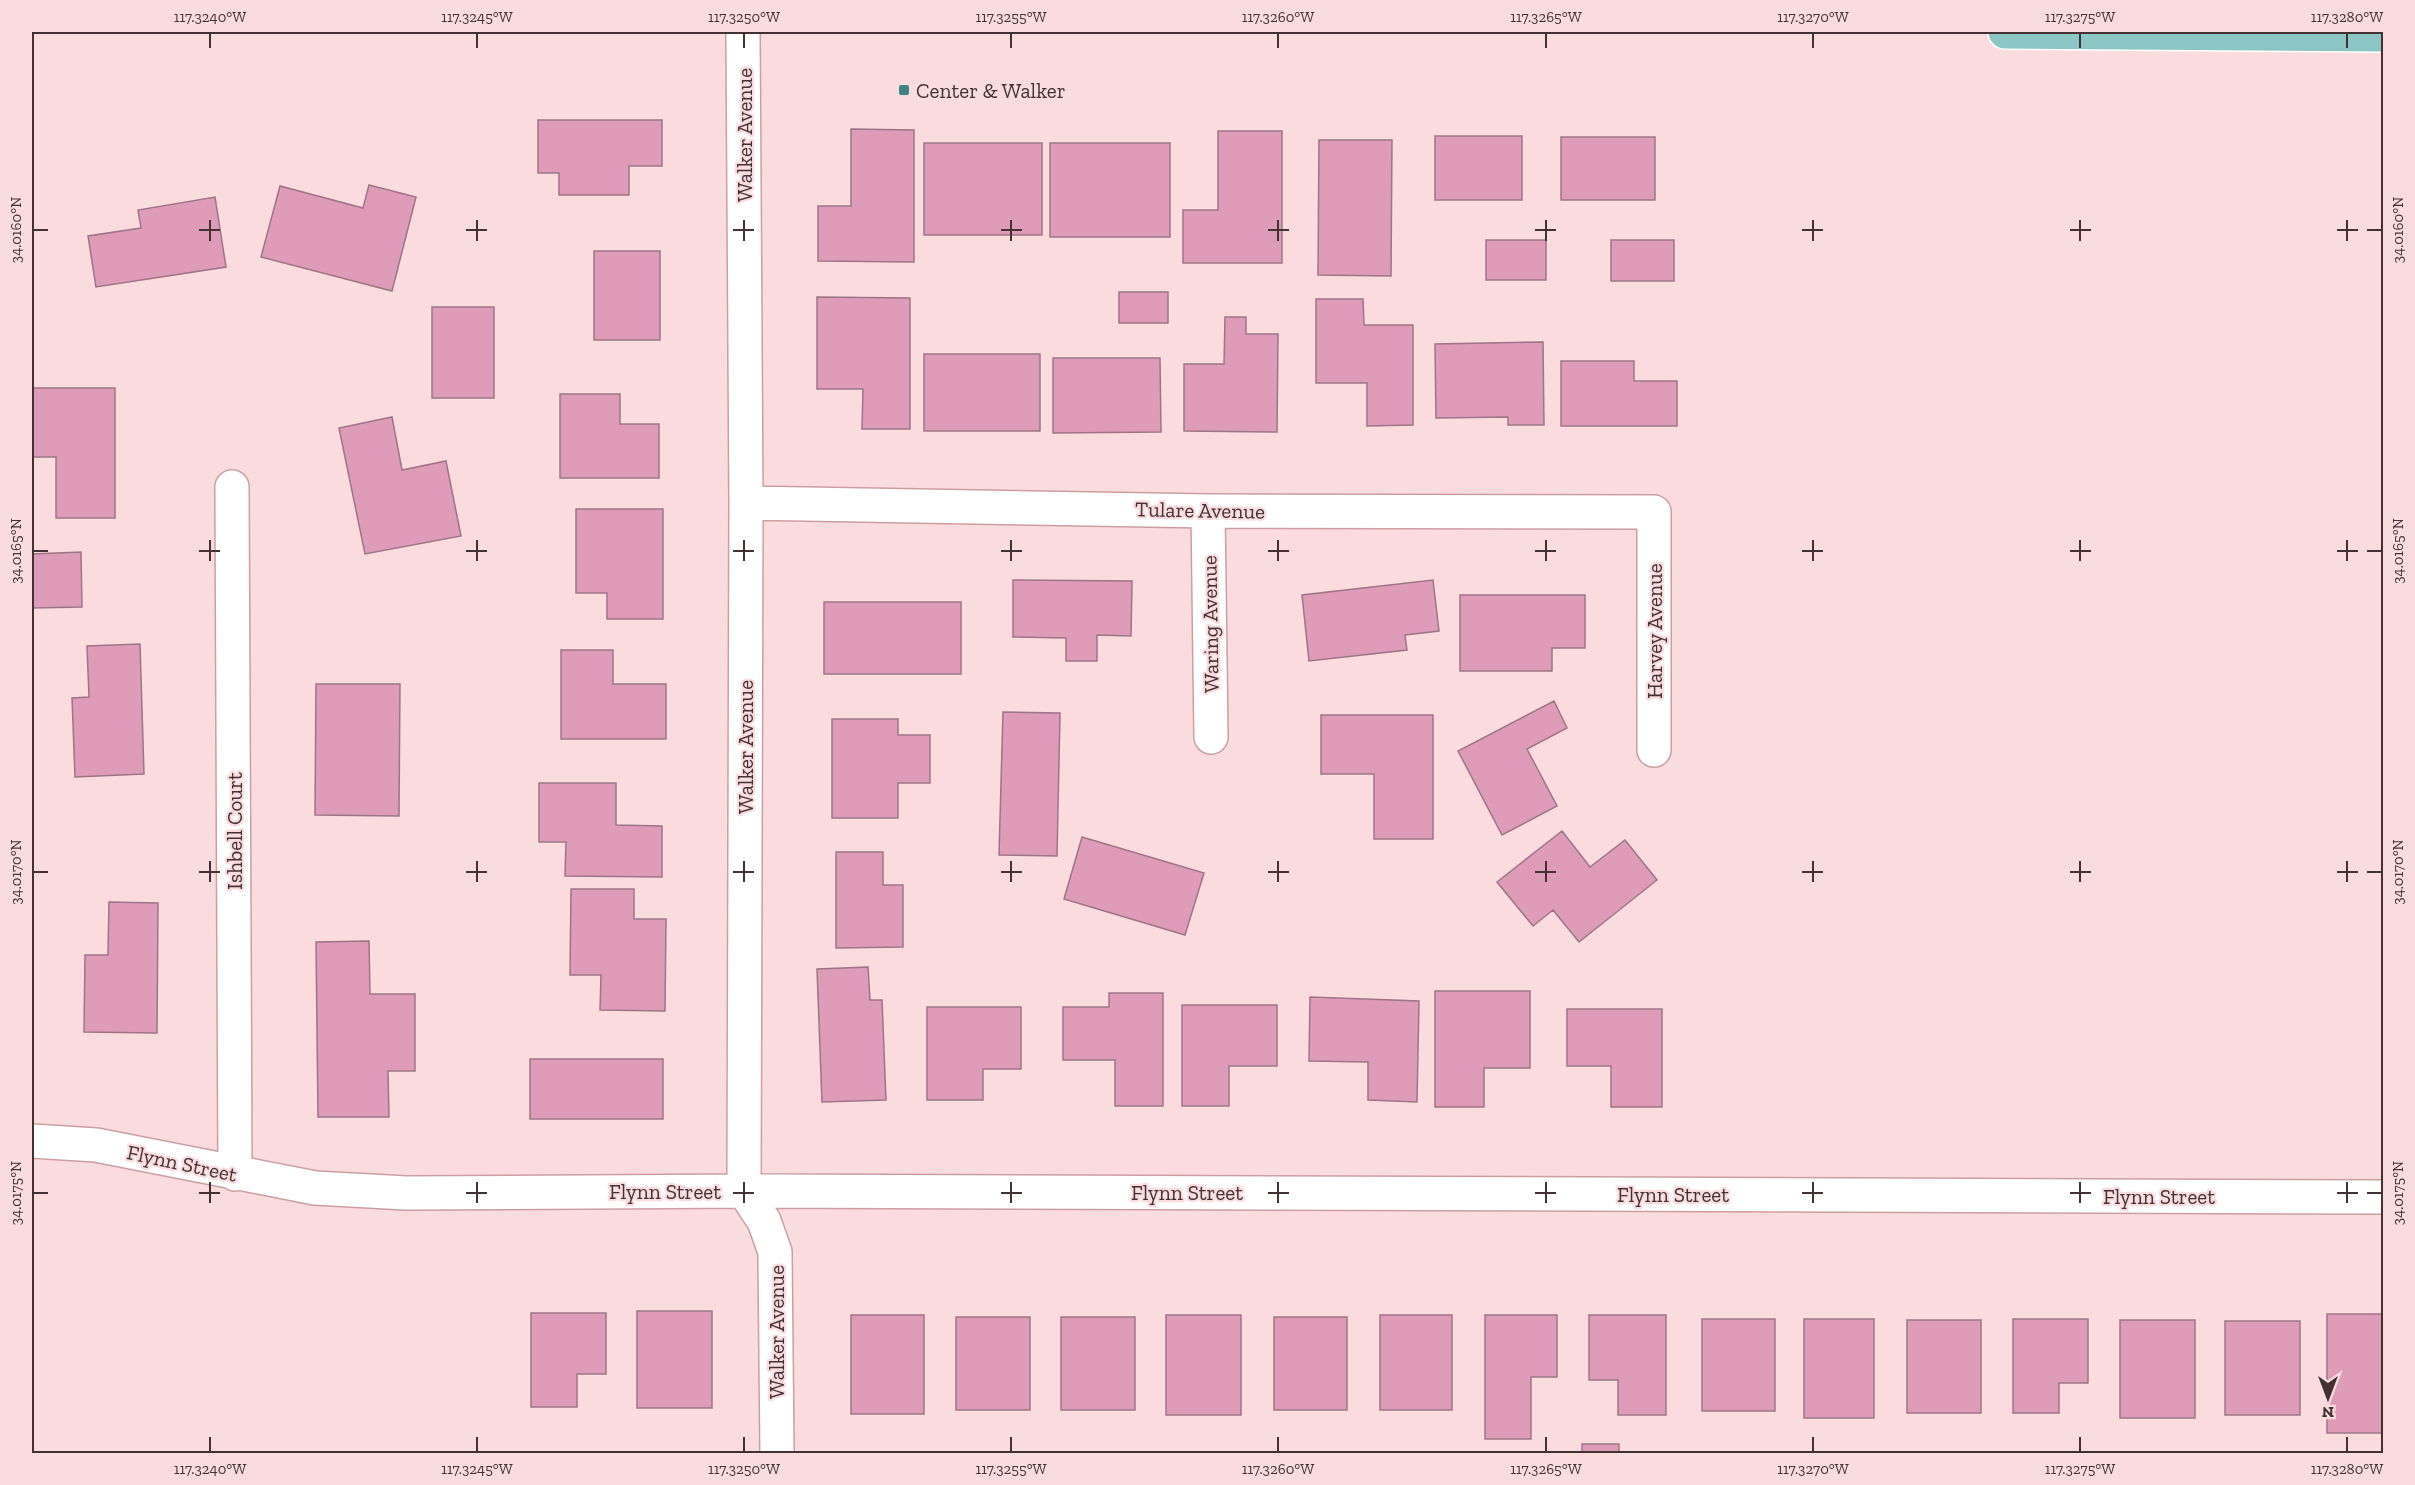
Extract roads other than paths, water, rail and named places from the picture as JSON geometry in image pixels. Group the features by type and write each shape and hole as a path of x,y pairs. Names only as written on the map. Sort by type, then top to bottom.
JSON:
{"main road":[{"path":"2005,32 2384,34"}],"street":[{"name":"Walker Avenue","path":"743,32 746,504 744,1191 764,1221 776,1252 777,1454"},
{"name":"Ishbell Court","path":"232,488 235,1174"},
{"name":"Tulare Avenue","path":"746,504 1208,511 1654,512"},
{"name":"Waring Avenue","path":"1208,511 1211,737"},
{"name":"Harvey Avenue","path":"1654,512 1654,750"},
{"name":"Flynn Street","path":"32,1141 96,1145 315,1188 406,1193 744,1191 2384,1197"}],"place":[{"name":"Center & Walker","path":"904,90"}]}
